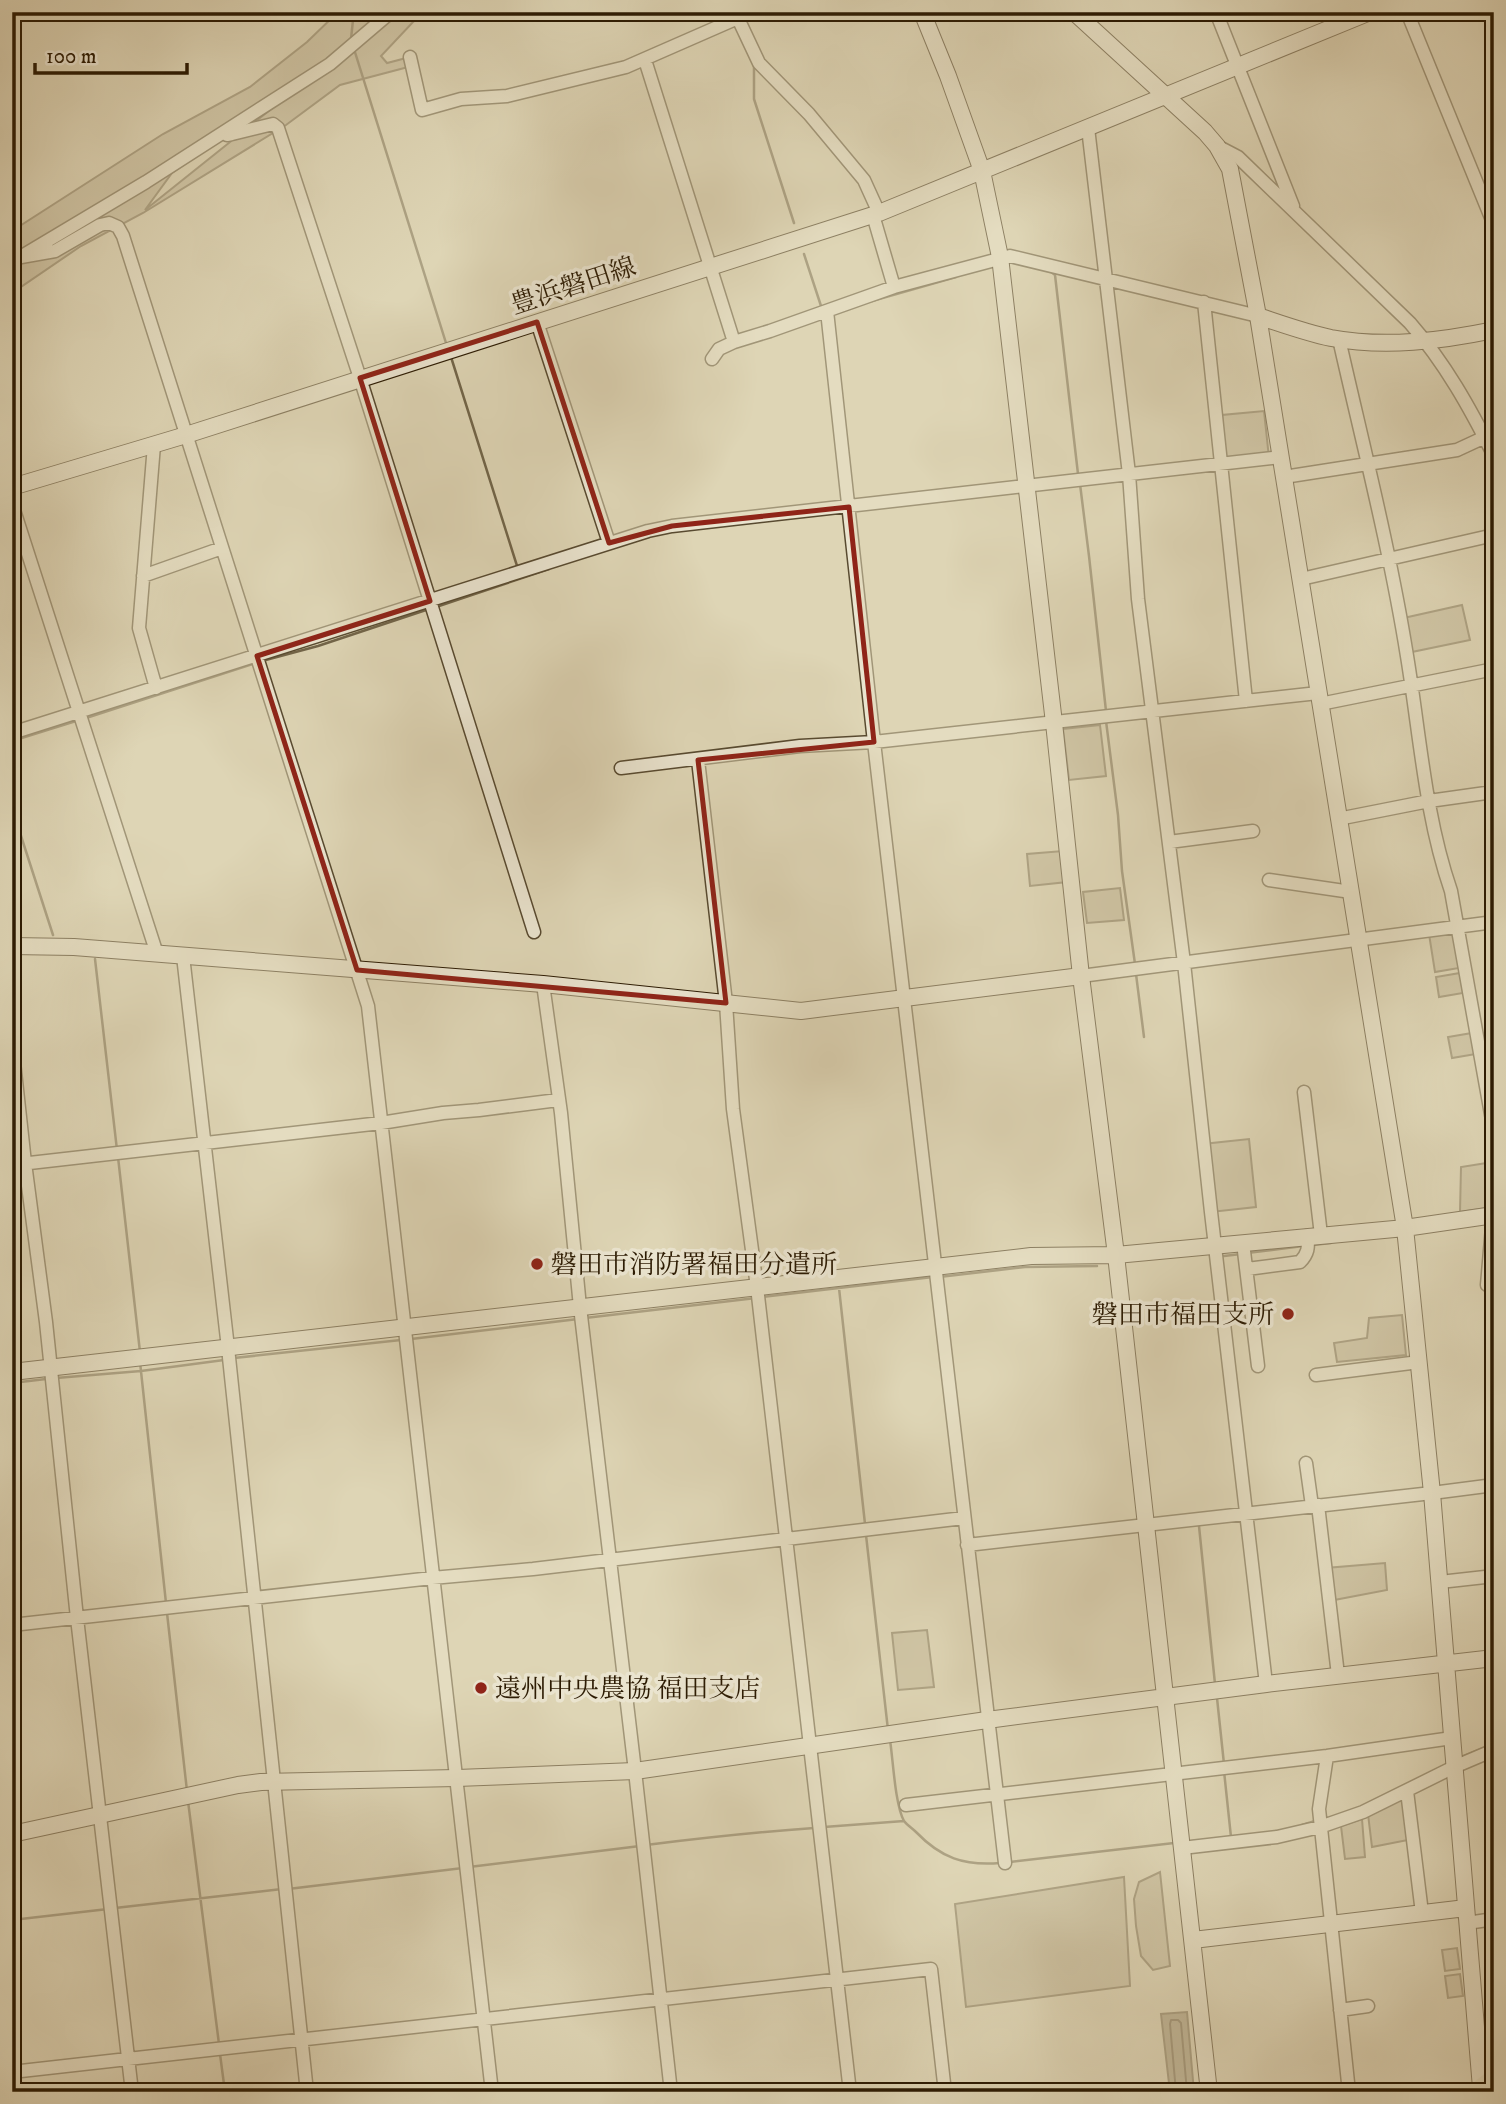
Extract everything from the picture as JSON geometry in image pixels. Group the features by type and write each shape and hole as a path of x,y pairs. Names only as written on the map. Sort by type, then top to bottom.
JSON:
{"street":[{"path":"17,259 146,182 330,64 391,12"},
{"path":"922,12 982,172 1000,257 1081,976 1116,1255 1209,2092"},
{"path":"1074,12 1205,132 1217,146 1230,169 1258,316 1405,1228 1440,1582 1466,1915 1485,2086"},
{"path":"1216,12 1294,209"},
{"name":"豊浜磐田線","path":"12,486 186,435 876,214 1370,12"},
{"path":"1407,12 1494,225"},
{"path":"410,57 422,110 461,99 508,96 626,67 737,15 758,63 810,114 864,180 876,214 894,287"},
{"path":"645,60 734,342"},
{"path":"223,132 227,135 273,124 278,128 360,378 534,932"},
{"path":"1088,128 1129,474 1138,599 1184,963 1266,1684"},
{"path":"1217,146 1238,157 1294,209 1384,295 1426,341 1461,392 1494,456"},
{"path":"17,259 55,251 100,225 109,223 118,227 123,236 368,1006 492,2092"},
{"path":"712,359 719,349 734,342 894,287 1010,256 1204,302 1339,339 1426,341 1494,330"},
{"path":"1204,302 1246,702"},
{"path":"827,311 874,742 1005,1863"},
{"path":"537,322 609,543"},
{"path":"1339,339 1388,559 1441,864 1451,891 1488,1064 1494,1131"},
{"path":"1284,477 1457,450 1485,437"},
{"path":"154,445 139,628 156,688"},
{"path":"12,733 648,531 672,526 1281,457"},
{"path":"12,504 157,954"},
{"path":"1301,579 1494,535"},
{"path":"143,576 222,548"},
{"path":"621,768 800,746 874,742 1246,702 1319,699 1412,686 1494,669"},
{"path":"1338,819 1493,792 1494,756"},
{"path":"698,760 726,1003 733,1109 787,1538 850,2092"},
{"path":"1169,842 1253,831"},
{"path":"1269,880 1351,892"},
{"path":"12,946 74,947 543,984 801,1011 1494,922"},
{"path":"183,956 229,1348 307,2092"},
{"path":"543,984 561,1113 580,1307 671,2092"},
{"path":"12,1044 18,1164 46,1322 76,1618 132,2092"},
{"path":"12,1372 1031,1256 1116,1255 1215,1246 1245,1256 1300,1262 1305,1257 1312,1239 1304,1092"},
{"path":"18,1164 558,1100"},
{"path":"1245,1256 1312,1239 1493,1220 1487,1285"},
{"path":"1245,1256 1258,1366"},
{"path":"1316,1375 1419,1362"},
{"path":"1306,1463 1315,1506 1338,1675"},
{"path":"967,1545 1494,1485"},
{"path":"12,1625 533,1569 964,1518"},
{"path":"1440,1582 1494,1576"},
{"path":"12,1834 238,1785 635,1771 987,1720 1494,1658"},
{"path":"906,1805 1327,1756 1452,1738"},
{"path":"1182,1848 1277,1837 1320,1827 1363,1812 1494,1750"},
{"path":"1327,1756 1319,1810 1320,1827 1349,2092"},
{"path":"1407,1791 1422,1913"},
{"path":"1193,1940 1422,1913 1494,1919"},
{"path":"12,2072 931,1969 945,2092"},
{"path":"1340,2010 1368,2006"}],"highlighted area":[{"path":"537,322 609,543 672,526 849,507 874,742 698,760 726,1003 357,970 257,656 430,601 360,378"}],"shaded area":[{"path":"338,12 374,12 380,21 391,12 428,12 413,22 381,56 387,63 410,57 412,66 340,85 286,125 143,213 81,246 12,293 12,231 163,134 250,87 307,42","holes":["305,82 145,210 172,173"]},
{"path":"1264,411 1269,458 1226,463 1222,415"},
{"path":"1462,605 1470,640 1407,653 1399,619"},
{"path":"1100,725 1106,776 1069,780 1063,729"},
{"path":"1063,851 1067,882 1030,886 1027,854"},
{"path":"1120,888 1124,920 1087,923 1083,892"},
{"path":"1454,930 1459,968 1435,972 1429,934"},
{"path":"1460,973 1463,993 1439,997 1436,977"},
{"path":"1472,1033 1476,1054 1452,1058 1448,1037"},
{"path":"1249,1139 1256,1207 1211,1212 1203,1144"},
{"path":"1493,1162 1494,1207 1460,1212 1461,1167"},
{"path":"1402,1315 1406,1355 1337,1362 1334,1343 1367,1338 1369,1318"},
{"path":"1385,1563 1387,1590 1329,1601 1326,1568"},
{"path":"927,1630 934,1687 898,1690 892,1633"},
{"path":"1407,1791 1413,1839 1372,1847 1368,1814"},
{"path":"1362,1819 1365,1857 1345,1859 1341,1826"},
{"path":"1160,1872 1170,1966 1153,1970 1141,1956 1134,1899 1139,1882"},
{"path":"1124,1877 1130,1986 966,2007 955,1904"},
{"path":"1457,1948 1460,1969 1445,1971 1442,1950"},
{"path":"1460,1974 1463,1996 1448,1998 1445,1976"}],"water":[{"path":"1187,2012 1194,2092 1170,2092 1161,2014"}],"waterway":[{"path":"351,39 353,20 361,12"},
{"path":"354,49 446,343"},
{"path":"754,65 754,99 794,223"},
{"path":"804,254 822,309"},
{"path":"1050,271 1055,275 1078,474"},
{"path":"872,301 956,277"},
{"path":"451,357 518,569"},
{"path":"1080,484 1106,711"},
{"path":"436,607 549,569"},
{"path":"262,661 318,646 429,609"},
{"path":"86,718 256,663"},
{"path":"12,741 76,721"},
{"path":"1106,721 1135,964"},
{"path":"12,808 53,935"},
{"path":"95,959 117,1150"},
{"path":"1136,974 1144,1037"},
{"path":"118,1157 140,1352"},
{"path":"1313,1245 1331,1243"},
{"path":"1247,1253 1303,1246"},
{"path":"1224,1256 1241,1254"},
{"path":"939,1277 1025,1267 1097,1266"},
{"path":"762,1297 933,1277"},
{"path":"839,1288 865,1524"},
{"path":"585,1318 756,1298"},
{"path":"411,1339 578,1319"},
{"path":"234,1358 401,1340"},
{"path":"56,1378 224,1360"},
{"path":"140,1362 166,1603"},
{"path":"12,1383 46,1379"},
{"path":"1199,1526 1215,1684"},
{"path":"866,1535 888,1730"},
{"path":"167,1613 187,1791"},
{"path":"1217,1698 1224,1764"},
{"path":"890,1740 896,1793 905,1822 944,1854 975,1863 1000,1863"},
{"path":"1459,1758 1494,1744"},
{"path":"1224,1771 1231,1837"},
{"path":"188,1801 219,2044"},
{"path":"824,1827 904,1821"},
{"path":"1302,1825 1315,1821"},
{"path":"646,1845 814,1828"},
{"path":"1010,1862 1174,1843"},
{"path":"469,1867 640,1846"},
{"path":"288,1889 463,1868"},
{"path":"115,1908 282,1889"},
{"path":"12,1920 108,1909"},
{"path":"220,2054 225,2092"}],"place":[{"name":"磐田市消防署福田分遣所","path":"537,1264"},
{"name":"磐田市福田支所","path":"1288,1314"},
{"name":"遠州中央農協 福田支店","path":"481,1688"}]}
